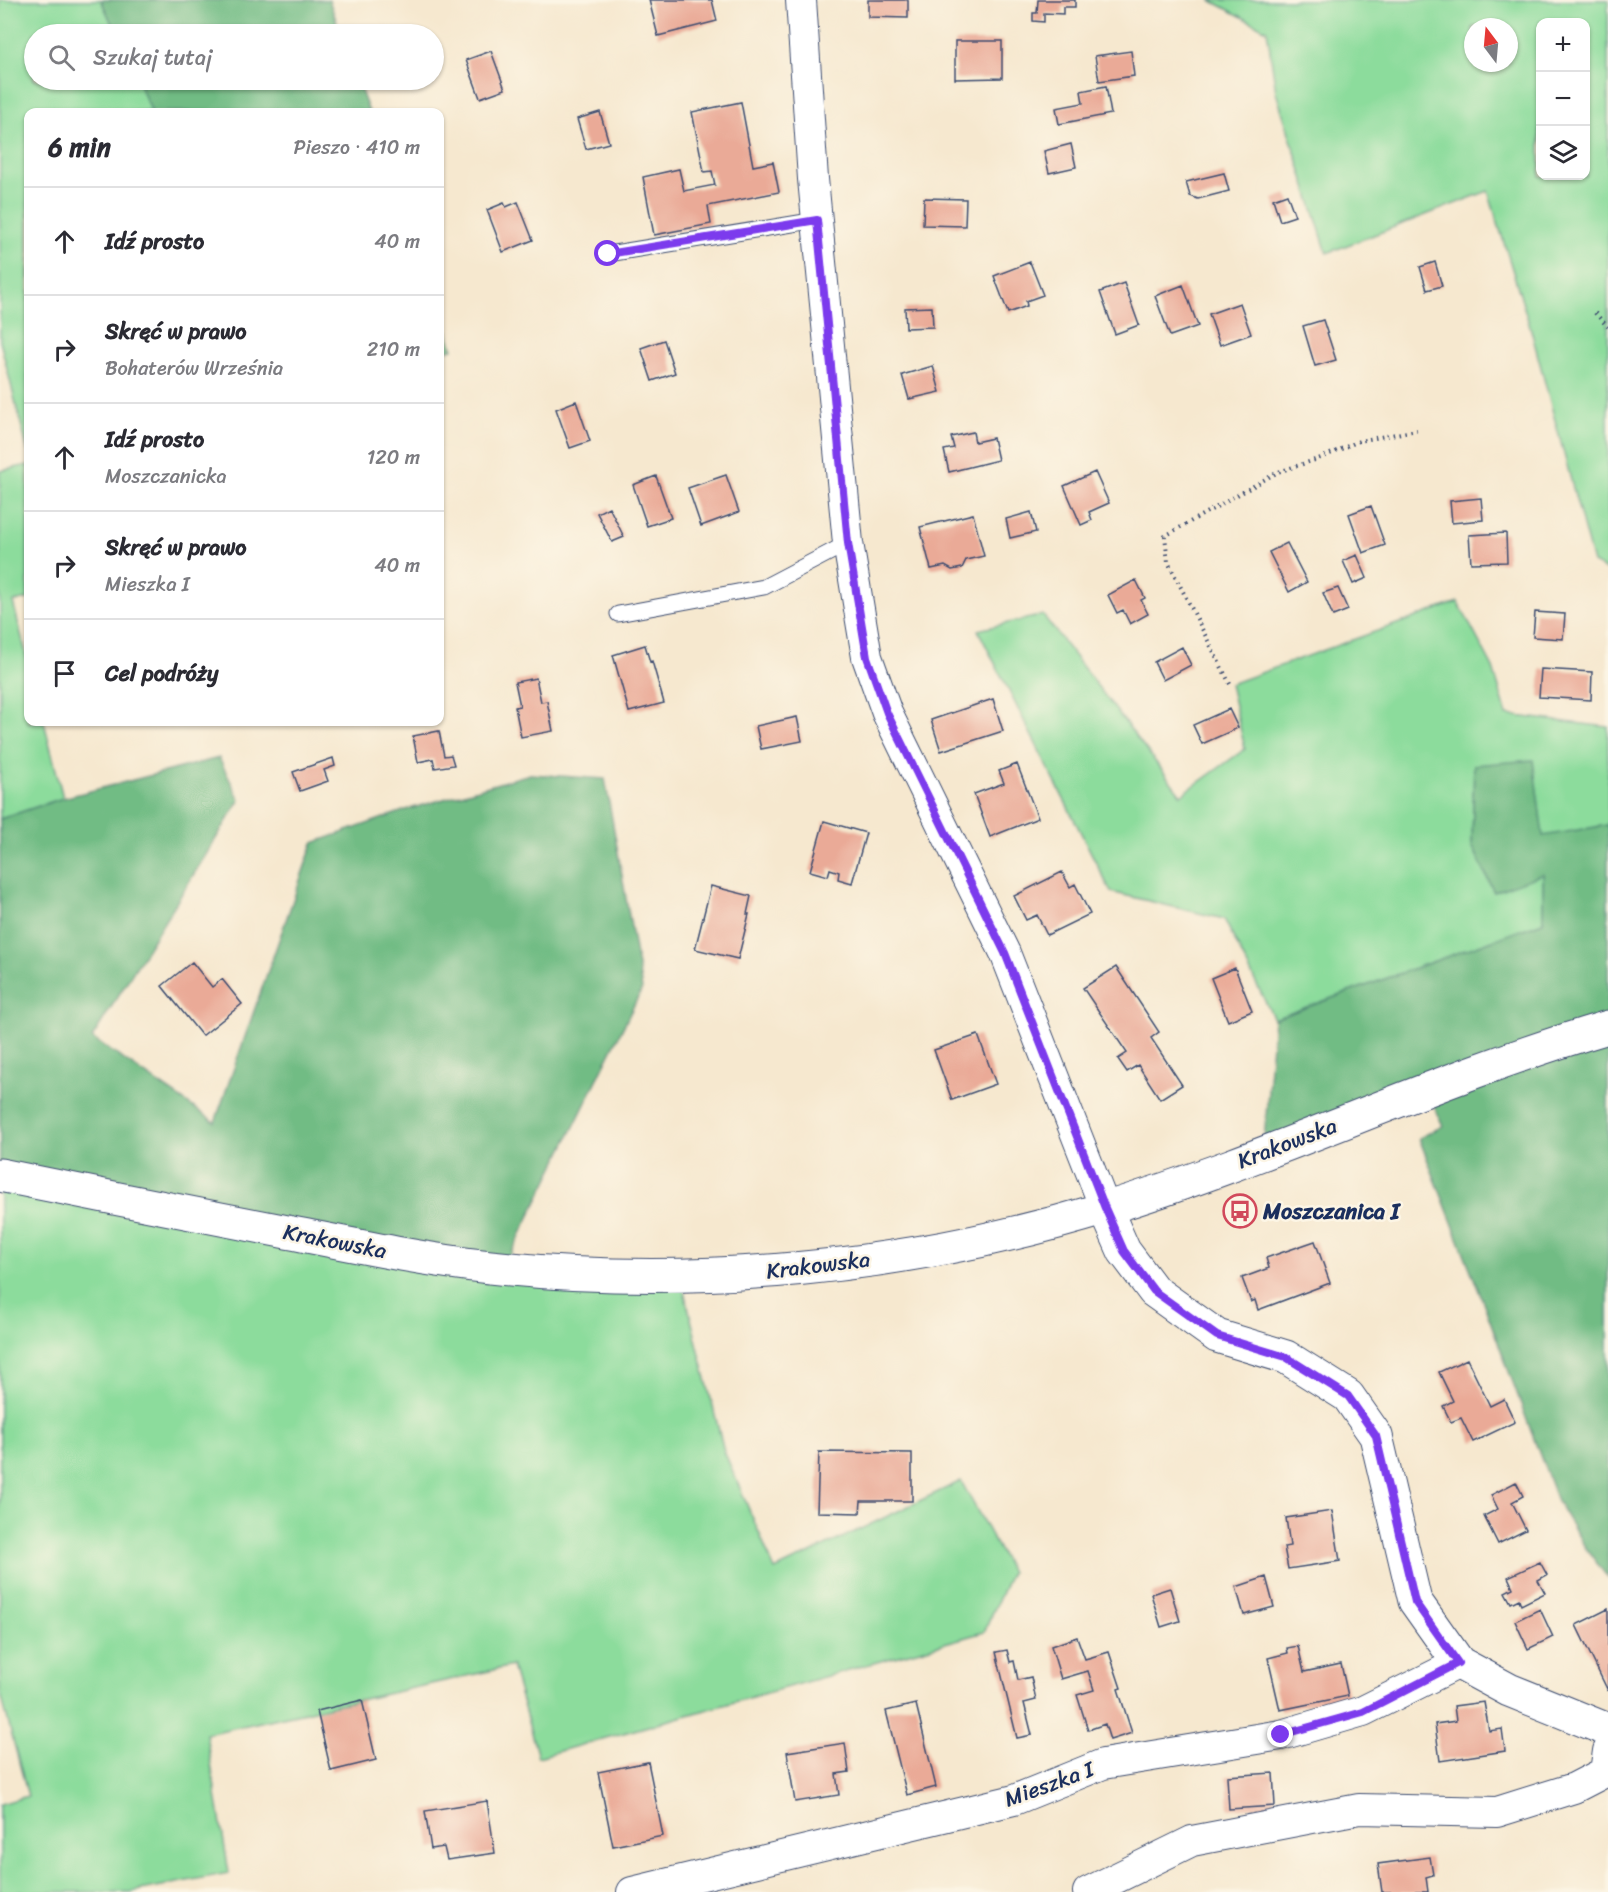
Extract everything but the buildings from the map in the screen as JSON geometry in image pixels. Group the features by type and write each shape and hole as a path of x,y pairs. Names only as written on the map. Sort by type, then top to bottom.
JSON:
{"main road":[{"name":"Krakowska","path":"0,1175 388,1252 484,1266 566,1273 680,1275 778,1271 911,1253 990,1238 1105,1208 1183,1183 1474,1072 1608,1027"},
{"path":"1105,1208 1124,1251 1154,1291 1217,1336 1286,1357 1348,1396 1376,1436 1415,1602 1458,1663 1509,1690 1608,1730"}],"street":[{"path":"801,0 817,220 848,543 867,657 887,713 1005,953 1105,1208"},
{"name":"Mieszka I","path":"632,1892 1014,1800 1103,1764 1281,1735 1363,1712 1458,1663"},
{"path":"1088,1892 1192,1841 1359,1809 1497,1812 1574,1788 1605,1772 1608,1751"}],"lane":[{"path":"608,254 817,220"},
{"path":"618,614 764,587 848,543"}],"path":[{"path":"1595,313 1608,327"},
{"path":"1230,684 1168,562 1165,536 1278,472 1321,458 1359,441 1418,430"}],"green space":[{"path":"0,0 101,0 112,24 24,24 24,90 142,90 150,108 24,108 24,436 0,341"},
{"path":"101,0 329,0 337,24 112,24"},
{"path":"1210,0 1608,0 1608,571 1593,563 1531,330 1488,191 1327,253 1276,92 1267,30"},
{"path":"142,90 361,90 368,108 150,108"},
{"path":"444,323 453,349 444,351"},
{"path":"24,466 24,600 13,602 24,646 24,726 45,726 63,798 0,819 0,471"},
{"path":"1458,602 1493,668 1507,715 1608,727 1608,825 1543,837 1474,765 1472,845 1494,892 1543,873 1543,922 1274,1019 1224,919 1111,892 978,630 1043,615 1181,795 1245,749 1230,684"},
{"path":"219,758 240,800 92,1038 215,1122 313,843 406,810 530,774 605,779 642,989 504,1268 0,1175 0,819 63,798"},
{"path":"1533,760 1543,836 1608,825 1608,1578 1585,1547 1557,1501 1419,1138 1443,1126 1427,1091 1263,1152 1274,1019 1543,922 1543,874 1494,892 1472,845 1474,765"},
{"path":"0,1175 388,1252 680,1275 724,1451 775,1570 961,1481 1011,1572 984,1632 538,1757 512,1666 206,1734 229,1873 130,1892 0,1892 0,1804 28,1796 0,1691"}],"place":[{"name":"Moszczanica I","path":"1240,1211"}],"route":[{"path":"608,254 817,220 848,543 867,657 887,713 1005,953 1118,1239 1124,1251 1154,1291 1217,1336 1286,1357 1348,1396 1376,1436 1415,1602 1458,1663 1363,1712 1281,1735"}]}
